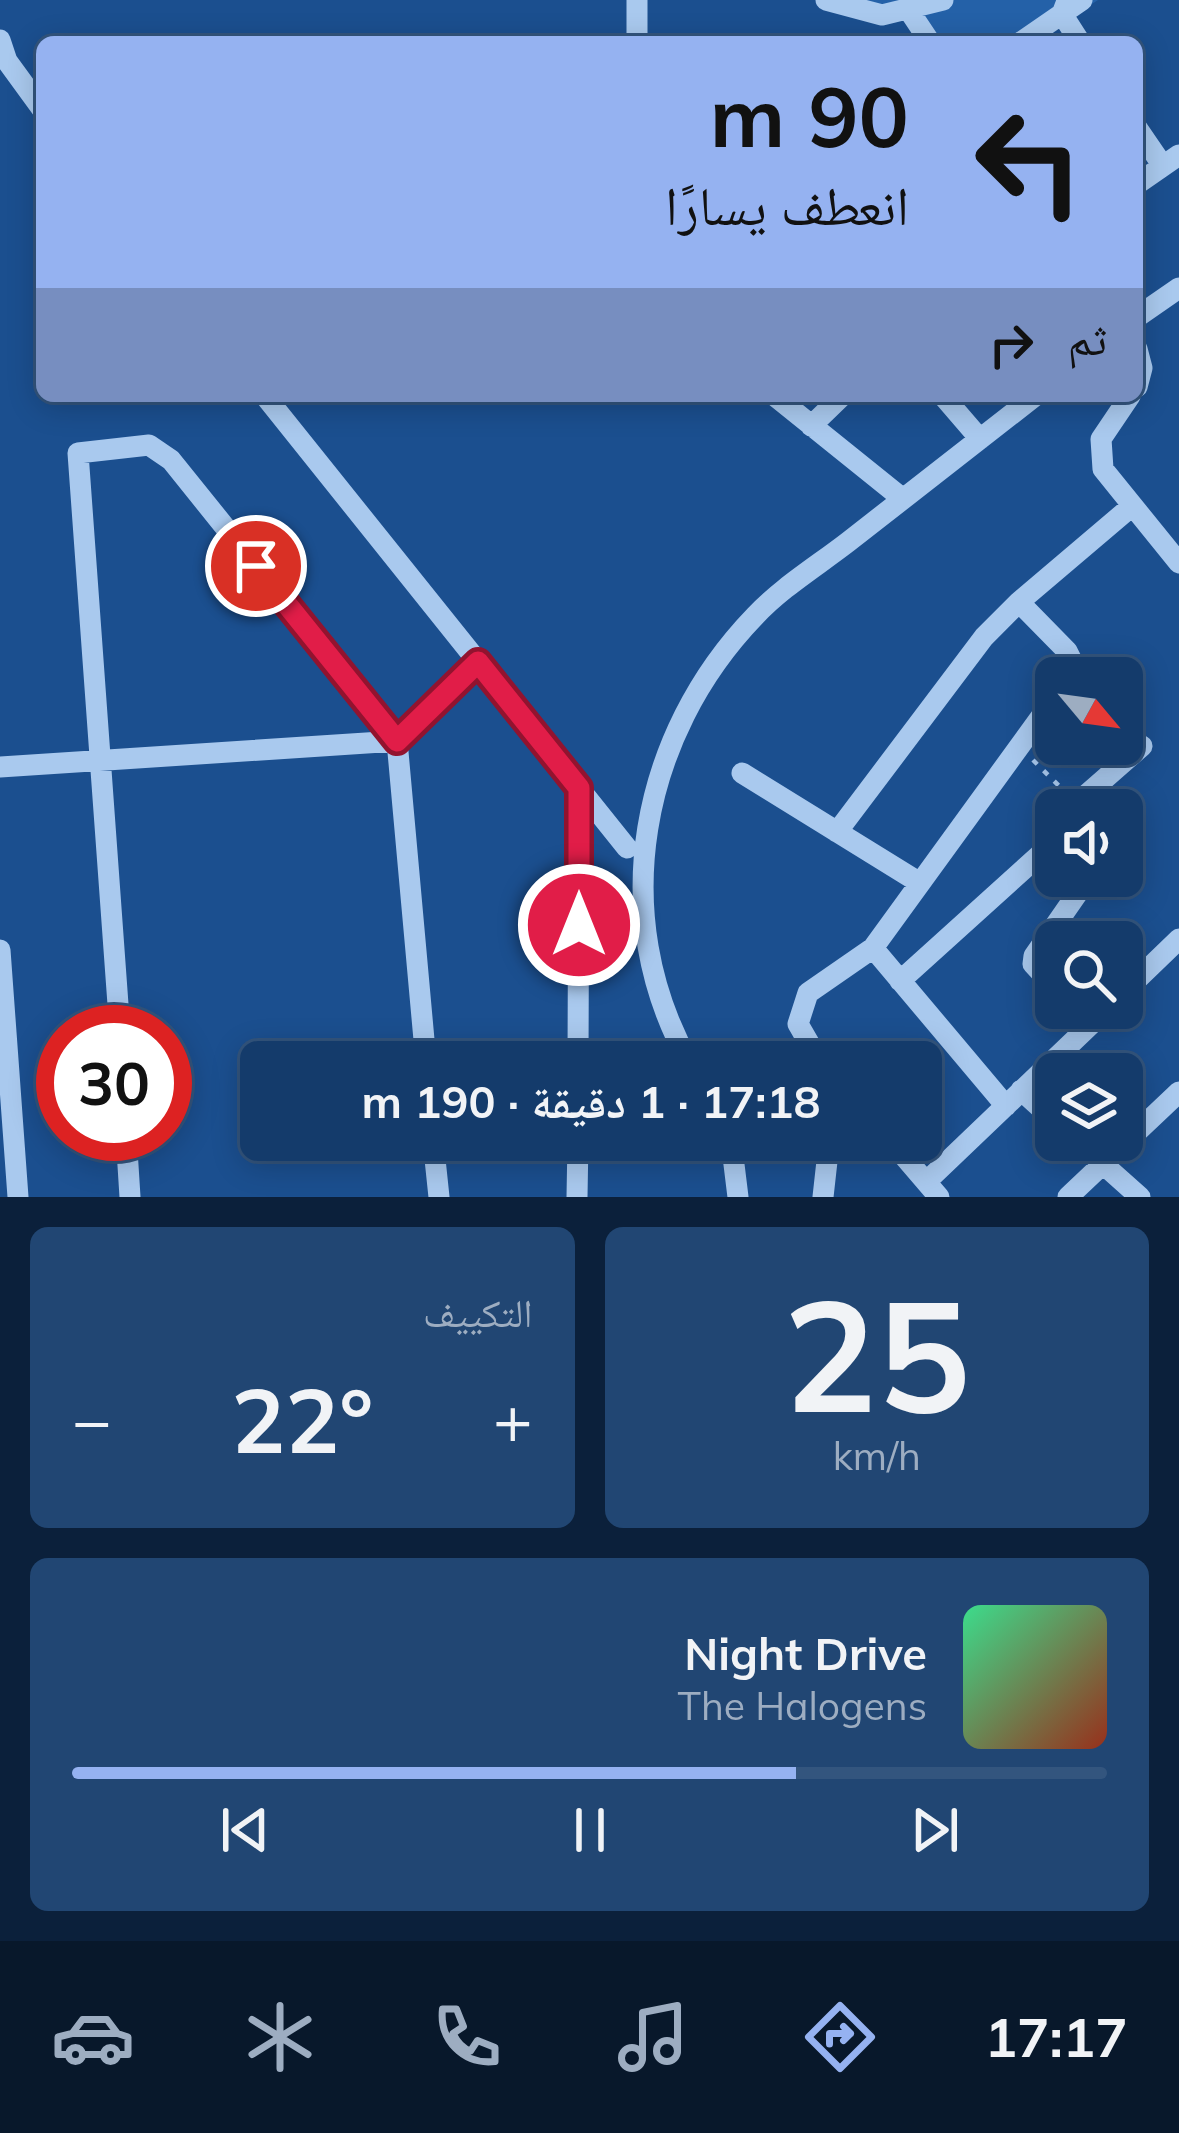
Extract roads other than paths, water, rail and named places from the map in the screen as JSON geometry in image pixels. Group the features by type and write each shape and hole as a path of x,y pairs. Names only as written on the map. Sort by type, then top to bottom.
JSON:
{"street":[{"path":"637,0 637,36"},
{"path":"826,0 868,14 910,12 943,0"},
{"path":"1028,36 1064,7 1082,0"},
{"path":"1064,7 1077,36"},
{"path":"910,12 926,36"},
{"path":"2,53 36,101"},
{"path":"1143,134 1171,160 1143,180"},
{"path":"1143,313 1179,288"},
{"path":"270,402 627,848"},
{"path":"782,402 903,499"},
{"path":"811,426 836,402"},
{"path":"949,402 980,439"},
{"path":"680,1041 668,1015 645,926 644,839 658,770 682,715 710,669 756,614 1027,402"},
{"path":"1126,402 1101,439 1098,453 1103,469 1179,562"},
{"path":"118,1005 78,453 149,445 171,460 397,741 424,1041"},
{"path":"837,832 970,654 1019,602 1132,506"},
{"path":"1019,602 1070,657"},
{"path":"0,767 397,741 478,662"},
{"path":"807,1041 797,1024 800,1007 821,981 873,948 1035,726"},
{"path":"1093,789 1121,765"},
{"path":"742,772 920,883"},
{"path":"578,1041 579,788"},
{"path":"900,981 1035,861"},
{"path":"1143,974 1179,939"},
{"path":"873,948 1014,1098 1035,1110"},
{"path":"0,950 17,1197"},
{"path":"908,1161 933,1189 1072,1029"},
{"path":"1068,1197 1179,1092"},
{"path":"128,1161 130,1197"},
{"path":"436,1161 439,1197"},
{"path":"578,1161 578,1197"},
{"path":"1099,1161 1139,1197"},
{"path":"0,1180 17,1197"}]}
